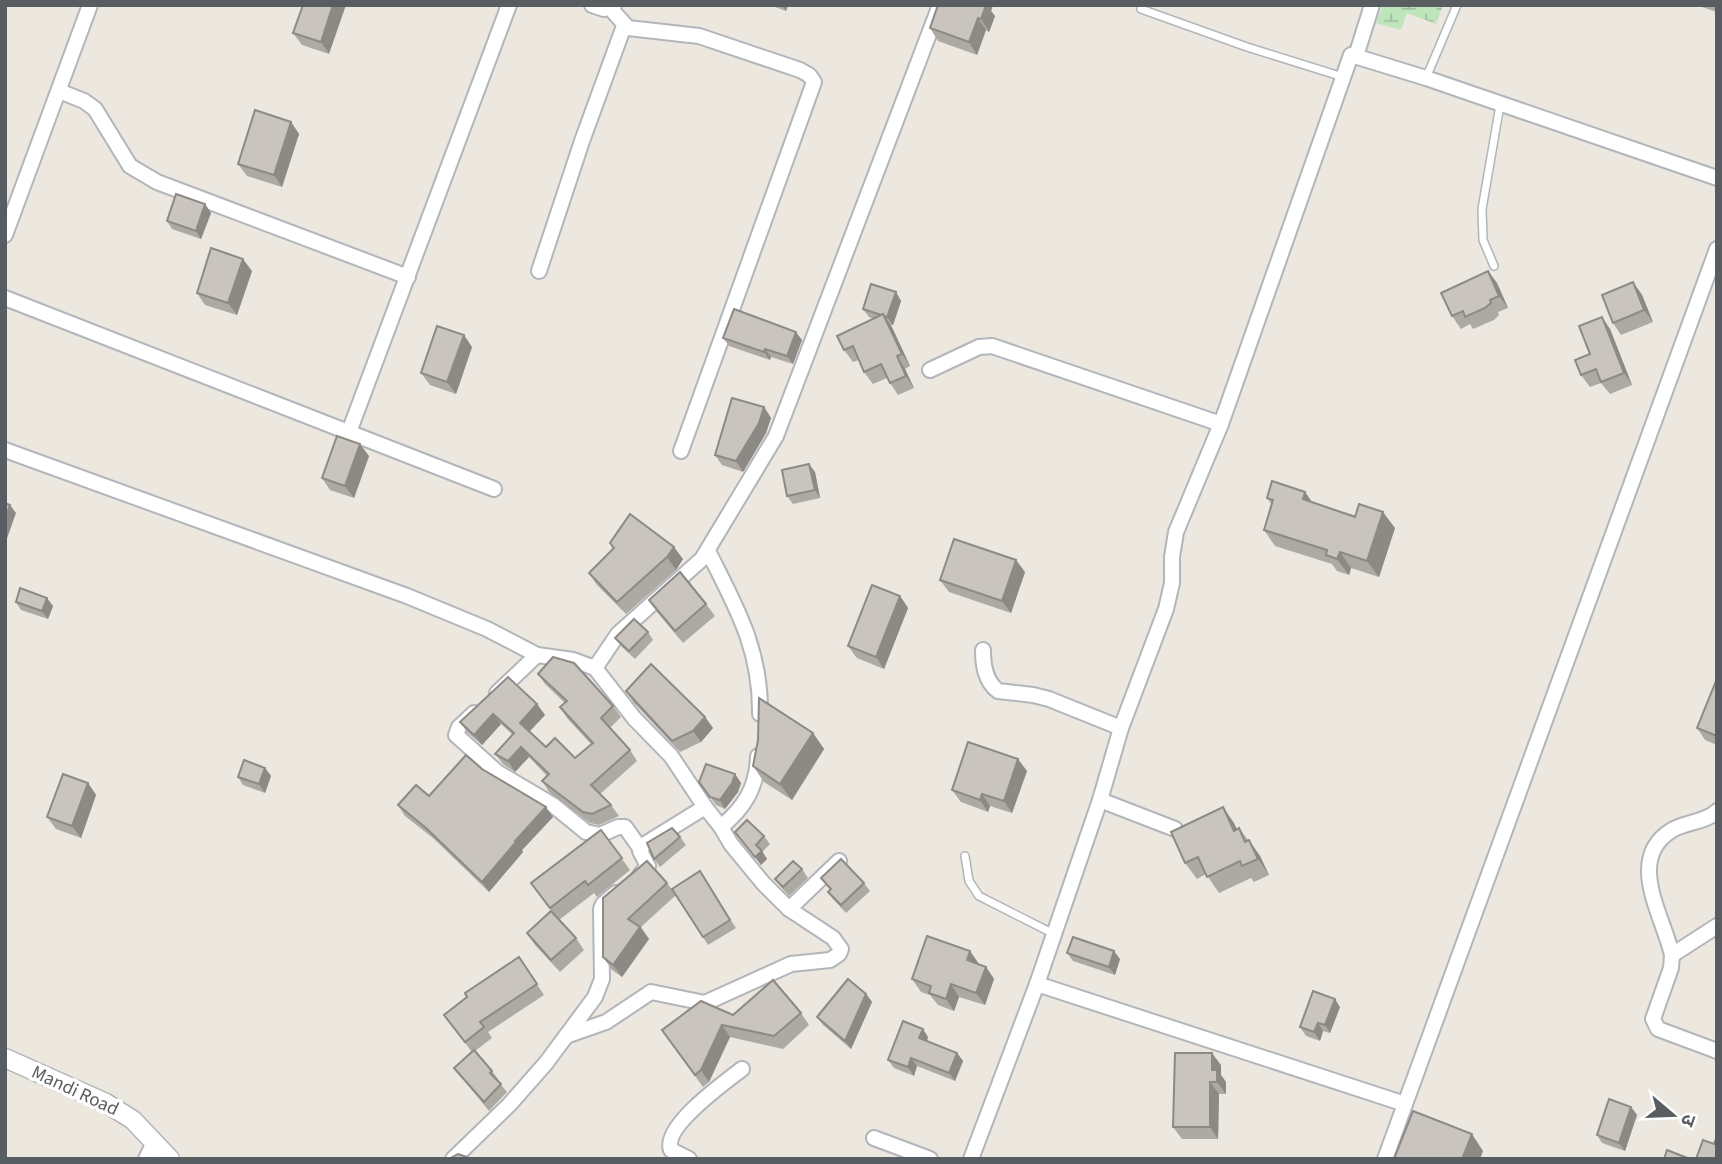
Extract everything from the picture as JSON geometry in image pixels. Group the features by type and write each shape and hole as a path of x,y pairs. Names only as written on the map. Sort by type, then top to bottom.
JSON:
{"street":[{"path":"6,230 90,5"},
{"path":"349,432 509,5"},
{"path":"592,5 612,7 624,26 639,31 699,36 800,70 814,82 681,452"},
{"path":"595,668 618,634 694,567 708,551 776,436 940,5"},
{"path":"1356,57 1372,5"},
{"path":"539,271 624,26"},
{"path":"971,1159 1037,985 1100,800 1121,728 1170,594 1176,532 1222,424 1351,55 1717,178"},
{"path":"59,91 84,101 95,109 130,166 156,183 408,277"},
{"path":"1385,1159 1717,249"},
{"path":"5,298 494,489"},
{"path":"930,370 979,347 992,346 1222,424"},
{"path":"5,450 420,601 487,629 537,655 573,660 595,668 634,718 671,756 731,844 763,883 789,908 833,939 841,949 839,954 824,962 786,966 752,984 705,1003 651,992 606,1022 566,1036"},
{"path":"708,551 753,649 760,708 756,779 740,810 721,827"},
{"path":"983,650 985,671 998,691 1049,699 1121,728"},
{"path":"453,1159 509,1105 595,997 601,984 601,907 648,867 640,848 627,829 622,826 600,835 586,832 553,805 497,772 456,736 459,727 537,655"},
{"path":"1100,800 1175,829"},
{"path":"640,848 705,807"},
{"path":"1717,811 1712,816 1684,823 1668,832 1653,849 1647,869 1672,955 1671,968 1653,1023 1662,1031 1717,1051"},
{"path":"789,908 839,861"},
{"path":"1672,955 1717,926"},
{"path":"1037,985 1405,1104"},
{"name":"Mandi Road","path":"5,1058 106,1103 133,1120 170,1159"},
{"path":"689,1159 671,1150 669,1145 672,1135 695,1107 742,1069"},
{"path":"874,1138 930,1159"},
{"path":"146,1159 154,1142"}],"lane":[{"path":"1426,78 1457,5"},
{"path":"1141,9 1247,47 1343,77"},
{"path":"1494,266 1483,240 1482,209 1500,105"},
{"path":"965,856 969,881 979,896 1054,935"}],"green space":[{"path":"1383,5 1443,5 1436,24 1407,13 1401,30 1376,23"}],"building":[{"path":"303,5 333,5 321,42 293,33"},
{"path":"938,5 986,5 969,42 930,28"},
{"path":"255,110 291,122 274,175 238,164"},
{"path":"176,194 205,204 196,231 167,221"},
{"path":"211,248 243,259 228,303 197,293"},
{"path":"1488,271 1499,296 1490,300 1491,303 1485,308 1465,317 1463,311 1452,316 1441,293"},
{"path":"1633,282 1644,310 1613,323 1602,295"},
{"path":"871,284 896,292 887,317 863,309"},
{"path":"734,309 796,332 787,356 765,349 764,352 723,338"},
{"path":"883,314 902,354 897,356 906,376 890,383 881,364 864,372 853,346 844,350 837,336"},
{"path":"1602,317 1624,373 1601,382 1596,369 1581,375 1575,360 1590,354 1579,326"},
{"path":"437,326 464,335 447,382 421,373"},
{"path":"732,398 764,407 759,423 736,461 715,455"},
{"path":"337,436 360,444 345,486 322,478"},
{"path":"809,464 815,490 787,496 782,470"},
{"path":"1272,481 1305,492 1303,499 1355,517 1359,504 1383,512 1367,561 1340,552 1337,559 1326,555 1327,550 1264,530 1273,500 1267,498"},
{"path":"5,503 10,505 5,519"},
{"path":"630,514 674,547 667,557 617,602 589,573 614,548 610,543"},
{"path":"954,539 1016,560 1002,601 940,580"},
{"path":"680,572 706,604 675,631 649,600"},
{"path":"872,585 900,596 876,657 848,646"},
{"path":"20,588 47,598 42,611 16,602"},
{"path":"634,619 648,632 629,651 615,638"},
{"path":"553,657 574,663 613,706 601,718 630,750 591,785 611,805 592,814 583,812 542,781 549,774 521,747 508,761 495,754 514,733 493,714 474,735 460,722 508,677 537,704 520,723 546,747 555,738 575,758 593,743 560,707 567,701 538,674"},
{"path":"651,664 705,717 693,731 672,741 626,691"},
{"path":"1717,681 1717,736 1697,728"},
{"path":"759,698 813,733 780,784 753,766 758,740"},
{"path":"968,742 1018,759 1004,801 982,794 980,800 952,790"},
{"path":"466,755 482,769 546,807 482,882 398,805 416,785 429,796"},
{"path":"244,760 265,768 259,784 238,777"},
{"path":"706,764 735,774 720,800 710,797 699,782"},
{"path":"63,774 88,783 72,826 47,817"},
{"path":"1223,807 1234,831 1239,828 1245,842 1249,840 1258,859 1242,866 1240,861 1207,877 1198,857 1185,863 1171,832"},
{"path":"747,820 764,836 756,845 762,851 755,857 735,832"},
{"path":"672,828 680,837 654,859 647,843"},
{"path":"601,830 622,858 588,885 585,881 550,908 531,883"},
{"path":"841,859 864,883 841,905 828,892 831,889 821,878"},
{"path":"647,861 667,883 628,919 640,927 613,965 603,957 603,898"},
{"path":"793,861 802,869 783,887 775,879"},
{"path":"700,871 730,920 703,937 672,889"},
{"path":"551,911 576,938 551,960 527,933"},
{"path":"927,936 970,951 967,960 986,967 976,993 951,984 946,999 929,993 931,986 912,979"},
{"path":"1073,937 1114,951 1109,967 1067,953"},
{"path":"519,957 537,984 480,1022 484,1027 465,1042 444,1015 467,997 465,993"},
{"path":"848,979 866,994 845,1041 817,1017"},
{"path":"773,980 801,1013 774,1036 722,1025 701,1070 695,1075 662,1030 701,1001 733,1015"},
{"path":"1313,991 1335,999 1325,1025 1318,1023 1314,1032 1300,1027"},
{"path":"903,1021 923,1029 919,1038 957,1053 949,1073 911,1058 908,1067 888,1060"},
{"path":"474,1050 501,1084 484,1102 454,1068"},
{"path":"1175,1053 1212,1053 1212,1070 1217,1070 1217,1082 1210,1082 1210,1127 1173,1127"},
{"path":"1609,1099 1631,1107 1619,1143 1597,1135"},
{"path":"1413,1111 1472,1134 1462,1159 1394,1159"},
{"path":"1717,1136 1717,1159 1696,1159 1703,1140 1714,1144"},
{"path":"1667,1150 1690,1159 1664,1159"},
{"path":"458,1154 472,1159 449,1159"}]}
